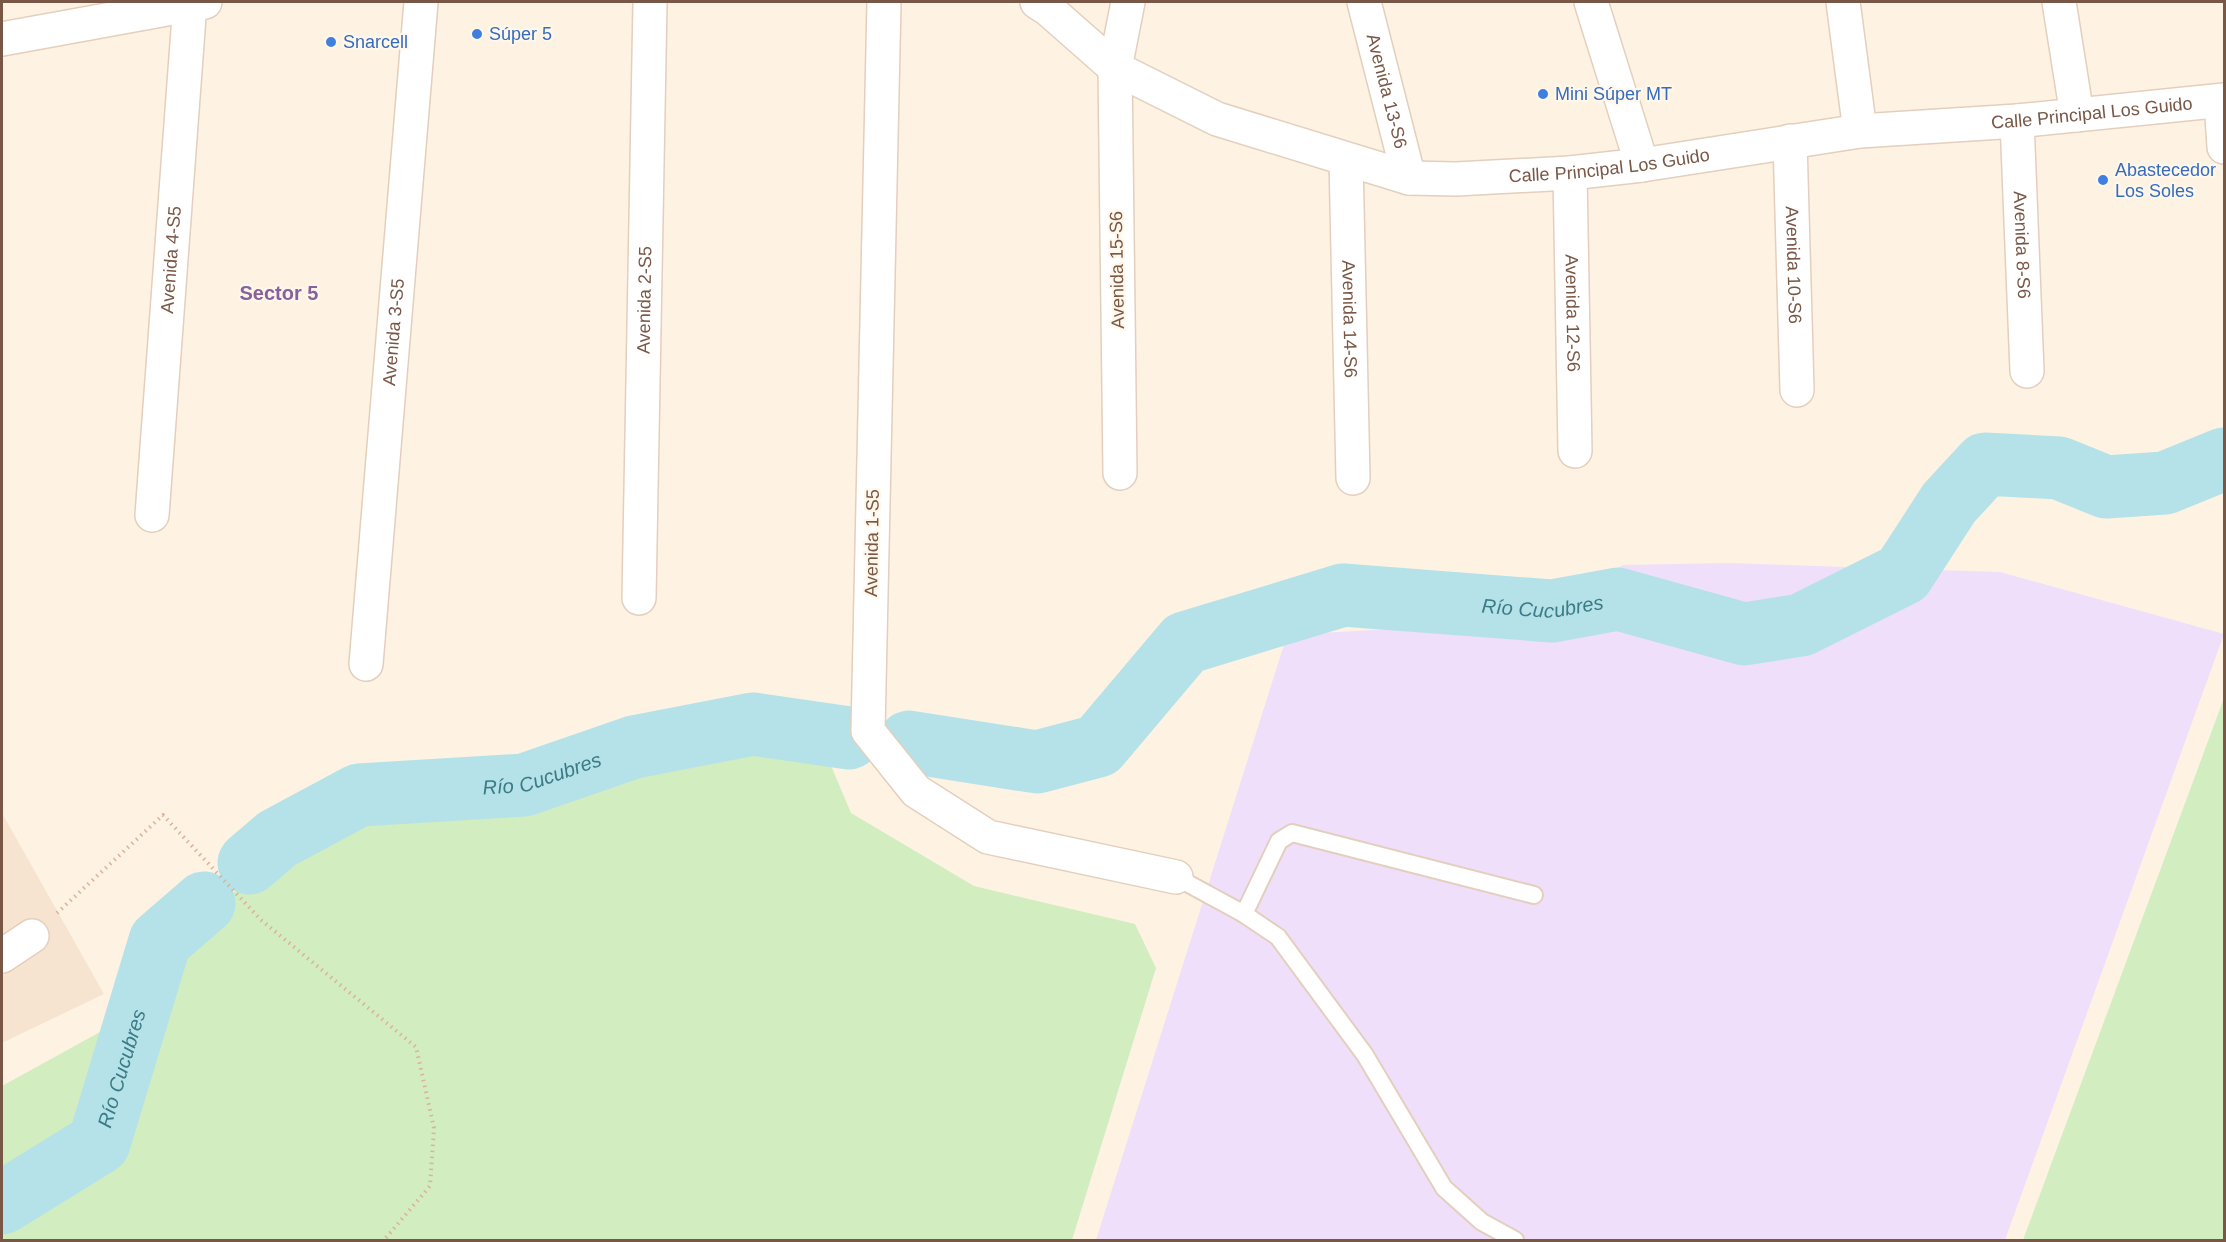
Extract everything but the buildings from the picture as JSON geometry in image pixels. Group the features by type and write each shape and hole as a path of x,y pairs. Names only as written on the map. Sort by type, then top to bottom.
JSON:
{"street":[{"path":"2,39 197,2"},
{"name":"Avenida 4-S5","path":"152,515 197,2"},
{"name":"Avenida 3-S5","path":"366,664 421,2"},
{"name":"Avenida 2-S5","path":"639,598 650,2"},
{"name":"Avenida 1-S5","path":"884,2 868,731 916,791 988,837 1176,877"},
{"name":"Calle Principal Los Guido","path":"1037,2 1115,68 1217,119 1410,178 1456,179 1570,173 1642,165 1860,131 2017,121 2223,101"},
{"name":"Avenida 15-S6","path":"1120,473 1115,68 1128,2"},
{"name":"Avenida 13-S6","path":"1364,2 1410,178"},
{"path":"1591,2 1642,165"},
{"path":"1843,2 1860,131"},
{"path":"2059,2 2077,115"},
{"path":"2223,101 2224,147"},
{"name":"Avenida 8-S6","path":"2017,121 2027,371"},
{"name":"Avenida 10-S6","path":"1790,141 1797,390"},
{"name":"Avenida 14-S6","path":"1346,160 1353,478"},
{"name":"Avenida 12-S6","path":"1570,173 1575,451"},
{"path":"2,956 32,936"}],"lane":[{"path":"1244,914 1279,841 1292,833 1534,895"},
{"path":"1176,877 1244,914 1278,937 1365,1054 1444,1188 1482,1222 1515,1240"}],"path":[{"path":"32,936 164,815 261,920 416,1047 434,1128 430,1186 384,1240"}],"shaded area":[{"path":"1728,563 2000,572 2224,634 2005,1240 1096,1240 1287,635 1559,619 1622,565"},
{"path":"2,813 104,994 2,1043"}],"green space":[{"path":"2224,698 2224,1240 2023,1240"},
{"path":"824,749 851,813 974,886 1135,924 1156,968 1072,1240 2,1240 2,1086 100,1032 168,951 285,847 355,818 522,810 631,771 742,751"}],"waterway":[{"name":"Río Cucubres","path":"909,742 1037,762 1098,746 1185,643 1343,595 1552,611 1618,599 1744,634 1801,625 1903,574 1949,503 1985,464 2059,468 2106,487 2165,483 2224,459"},
{"name":"Río Cucubres","path":"249,863 277,839 359,795 524,785 634,747 753,724 849,738"},
{"name":"Río Cucubres","path":"2,1203 99,1143 160,941 204,903"}],"place":[{"name":"Súper 5","path":"477,34"},
{"name":"Snarcell","path":"331,42"},
{"name":"Mini Súper MT","path":"1543,94"},
{"name":"Abastecedor Los Soles","path":"2103,180"}],"district":[{"name":"Sector 5","path":"279,293"}]}
